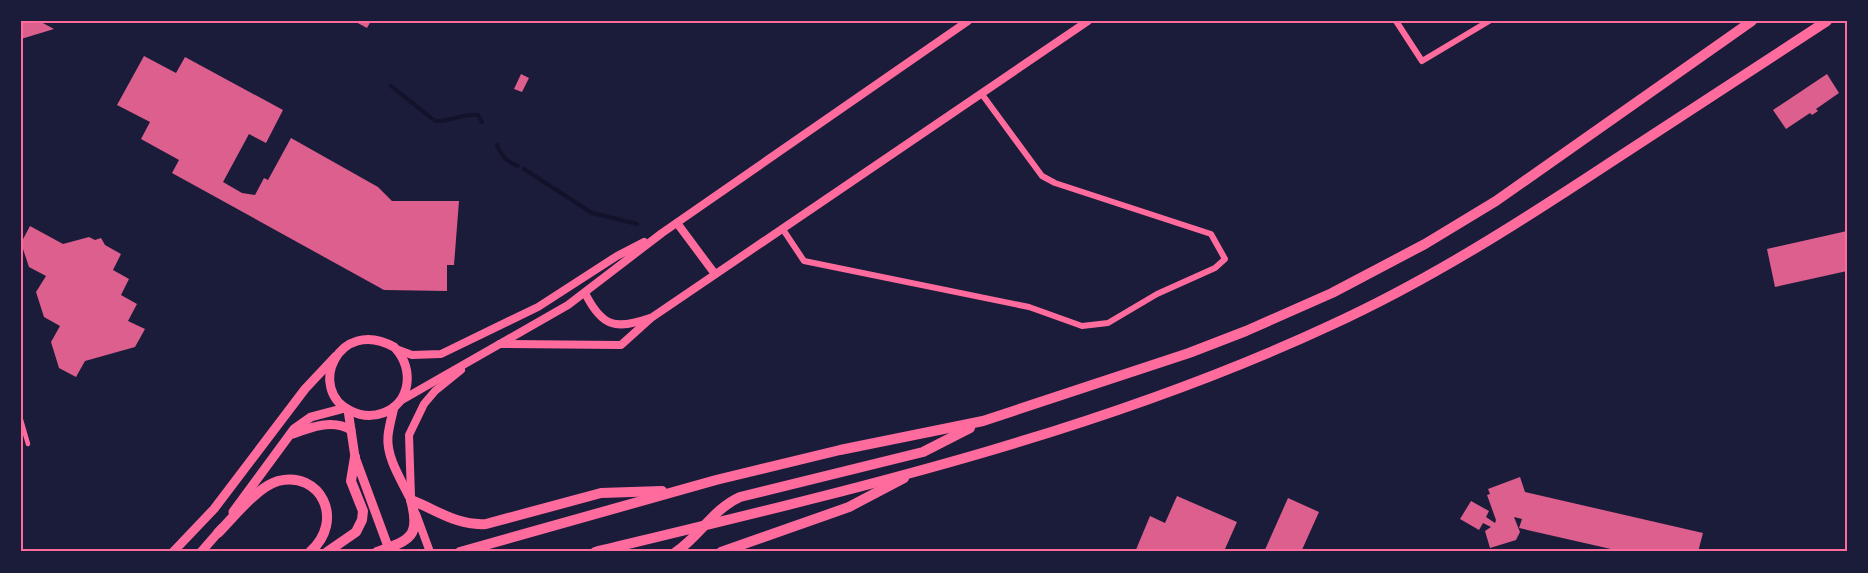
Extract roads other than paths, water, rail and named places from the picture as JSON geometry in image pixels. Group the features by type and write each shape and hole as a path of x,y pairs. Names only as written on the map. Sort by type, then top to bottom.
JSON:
{"main road":[{"path":"460,552 716,480 840,450 983,421 1189,353 1292,312 1377,271 1496,201 1752,21"},
{"path":"595,552 704,526 1036,436 1209,377 1309,335 1427,276 1508,229 1827,21"},
{"path":"173,552 214,509 305,389 343,348 354,341 368,338 382,340 395,348 407,367 406,391 397,404 388,443 393,463 411,500 416,521 413,532 408,538 389,550 377,552"},
{"path":"336,356 330,373 330,381 336,398 347,409 359,415 372,416 384,413 397,404"},
{"path":"347,409 355,457 389,550"},
{"path":"218,533 294,429 312,417 347,409"},
{"path":"676,552 685,546 722,507 740,497 923,452 983,421"},
{"path":"288,436 326,425 338,425 351,430"},
{"path":"327,552 356,532 362,520 363,511 351,481 355,457"},
{"path":"721,552 849,507 923,468"},
{"path":"201,552 262,490 278,481 294,480 316,491 327,509 328,523 319,543 310,552"},
{"path":"411,500 453,520 475,525 601,493 680,491"}],"street":[{"path":"397,404 568,305 662,233 969,21"},
{"path":"500,344 621,345 635,335 651,318 1088,21"},
{"path":"1396,21 1422,61 1489,21"},
{"path":"782,228 804,261 1029,308 1082,326 1108,323 1157,294 1215,268 1226,259 1211,234 1055,183 1042,176 981,93"},
{"path":"677,223 715,274"},
{"path":"395,348 412,355 441,354 538,307 616,256 662,233"},
{"path":"585,293 597,314 610,323 628,325 651,318"},
{"path":"430,552 411,500 408,465 409,435 424,404 435,391 481,354"},
{"path":"21,420 28,444"}],"waterway":[{"path":"391,86 435,121 478,115 482,122"},
{"path":"497,145 505,158 518,166"},
{"path":"524,169 592,213 637,224"}]}
